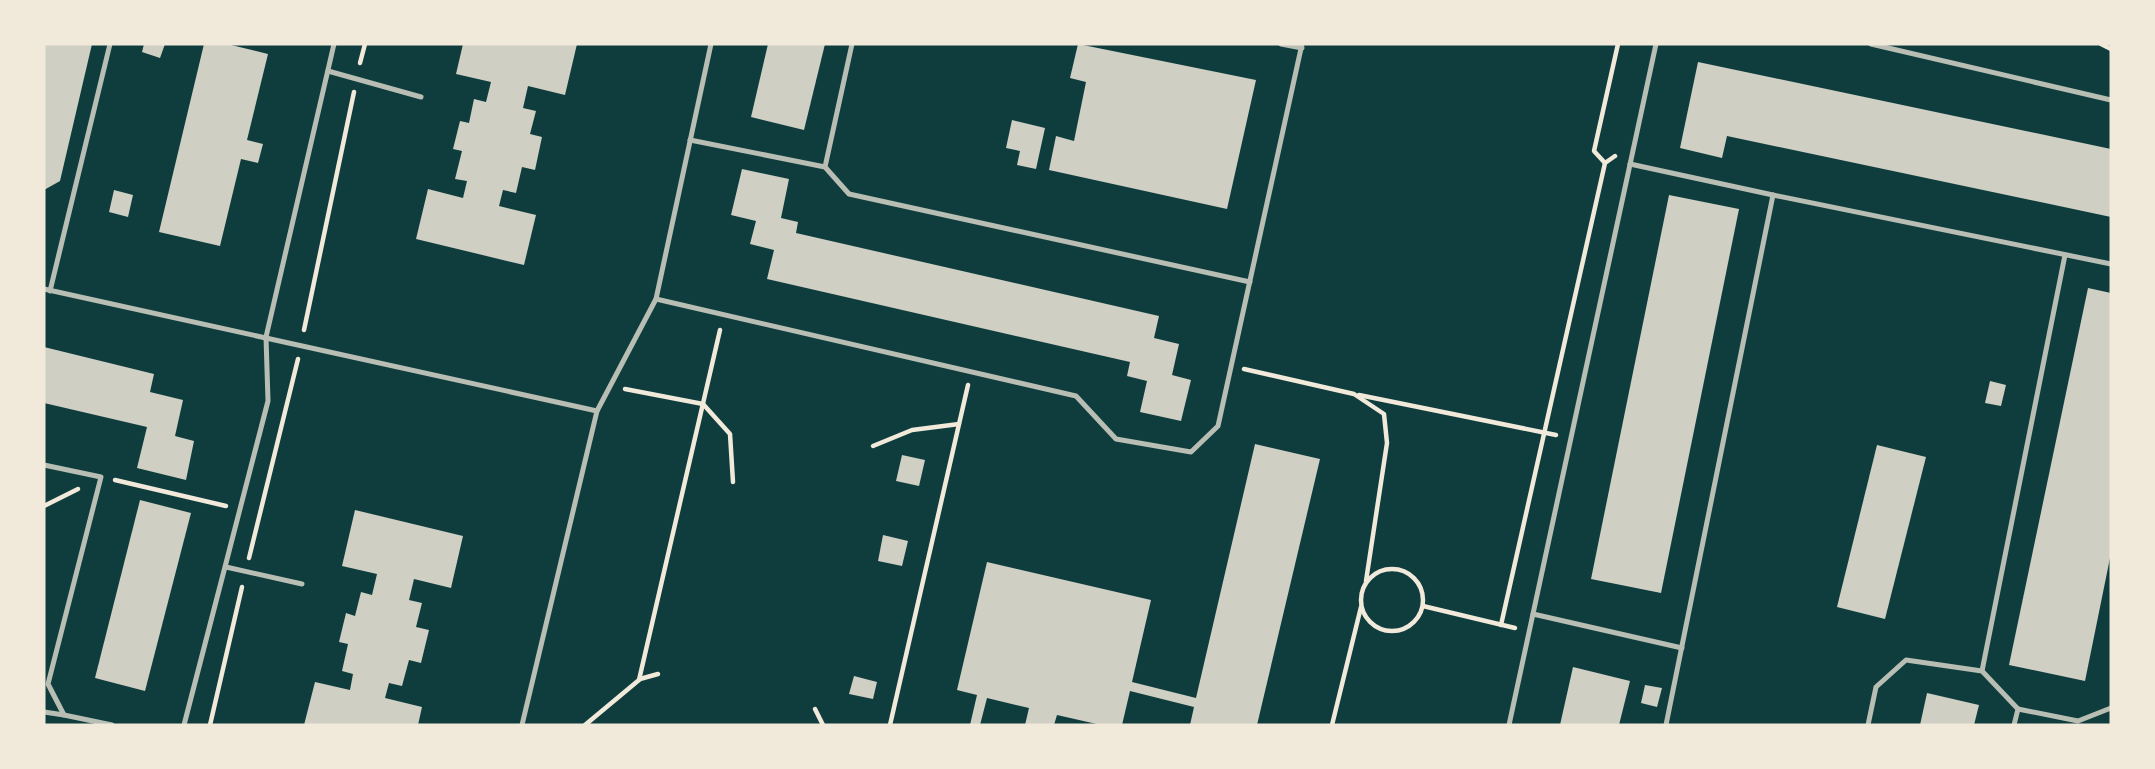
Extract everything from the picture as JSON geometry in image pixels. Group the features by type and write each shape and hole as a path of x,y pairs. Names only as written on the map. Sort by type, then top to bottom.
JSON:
{"lane":[{"path":"110,44 47,290 597,411"},
{"path":"184,725 268,401 266,337 334,44"},
{"path":"522,725 597,411 656,299 711,44"},
{"path":"825,167 852,44"},
{"path":"656,299 1076,396 1115,439 1191,452 1218,426 1302,46 1281,44"},
{"path":"1509,725 1656,44"},
{"path":"1871,44 2111,100"},
{"path":"328,72 421,97"},
{"path":"690,140 825,167 849,194 1250,282"},
{"path":"1630,164 2111,264"},
{"path":"1666,725 1773,195"},
{"path":"1982,671 2066,255"},
{"path":"44,465 101,477 48,684 64,715"},
{"path":"226,567 302,584"},
{"path":"1533,614 1682,648"},
{"path":"1868,725 1876,687 1906,660 1982,671 2018,709 2078,721 2111,708"},
{"path":"2014,725 2018,709"},
{"path":"44,712 112,725"}],"path":[{"path":"210,725 301,344 365,44"},
{"path":"1605,163 1594,151 1618,44"},
{"path":"2101,44 2111,49"},
{"path":"1501,625 1605,163 1634,142"},
{"path":"639,680 724,314"},
{"path":"1231,366 1571,438"},
{"path":"890,725 971,372"},
{"path":"610,386 703,404 730,434 733,482"},
{"path":"1332,725 1361,607 1387,443 1384,414 1354,394"},
{"path":"873,446 912,430 959,424"},
{"path":"44,506 101,477 241,509"},
{"path":"1361,607 1373,625 1392,631 1412,624 1423,606 1420,585 1405,571 1384,569 1366,581"},
{"path":"1423,606 1529,632"},
{"path":"585,725 639,680 658,674"},
{"path":"816,709 823,725"}],"building":[{"path":"44,44 92,44 60,181 44,190"},
{"path":"144,44 165,44 160,58 142,52"},
{"path":"204,44 227,44 268,54 247,140 263,144 258,163 241,159 220,246 159,232"},
{"path":"463,44 577,44 565,95 528,86 523,108 536,111 530,134 542,137 535,170 522,167 516,193 503,190 499,206 536,215 524,265 416,239 428,189 463,198 467,181 455,179 462,151 453,149 460,121 469,123 474,99 486,102 491,82 456,74"},
{"path":"768,44 825,44 804,130 751,117"},
{"path":"1078,44 1256,80 1227,209 1049,170 1056,136 1074,141 1086,82 1070,78"},
{"path":"1698,62 2111,149 2111,217 1727,136 1722,158 1680,148"},
{"path":"1012,120 1045,128 1036,169 1017,165 1020,151 1006,148"},
{"path":"742,169 789,179 781,218 798,222 796,233 1159,316 1154,338 1179,344 1172,375 1191,380 1181,421 1140,412 1147,381 1127,376 1130,362 767,279 774,250 750,244 756,221 731,215"},
{"path":"114,190 133,195 128,217 109,212"},
{"path":"1669,195 1739,209 1661,593 1591,579"},
{"path":"2088,288 2111,293 2111,553 2085,681 2009,665"},
{"path":"44,347 154,374 150,392 183,400 175,436 194,441 186,480 137,468 147,427 44,403"},
{"path":"1990,381 2006,385 2001,406 1985,403"},
{"path":"1255,444 1320,459 1257,725 1190,725 1194,707 1130,691 1122,725 1101,725 1057,715 1054,725 1025,725 1029,708 987,698 980,725 970,725 977,695 957,690 987,562 1151,600 1132,682 1196,698"},
{"path":"1877,445 1926,457 1885,619 1837,607"},
{"path":"902,455 925,460 919,486 896,481"},
{"path":"140,500 191,513 145,691 95,678"},
{"path":"355,510 463,536 451,588 414,579 409,600 422,603 416,627 429,630 421,663 409,660 402,686 389,683 385,698 422,707 418,725 304,725 315,682 350,690 353,674 342,671 348,644 339,642 346,613 355,616 361,592 372,595 377,574 342,566"},
{"path":"883,535 908,541 902,566 878,561"},
{"path":"1573,667 1630,681 1619,725 1560,725"},
{"path":"854,676 877,682 873,699 849,694"},
{"path":"1645,685 1662,688 1657,707 1641,703"},
{"path":"1927,693 1979,705 1974,725 1920,725"}]}
